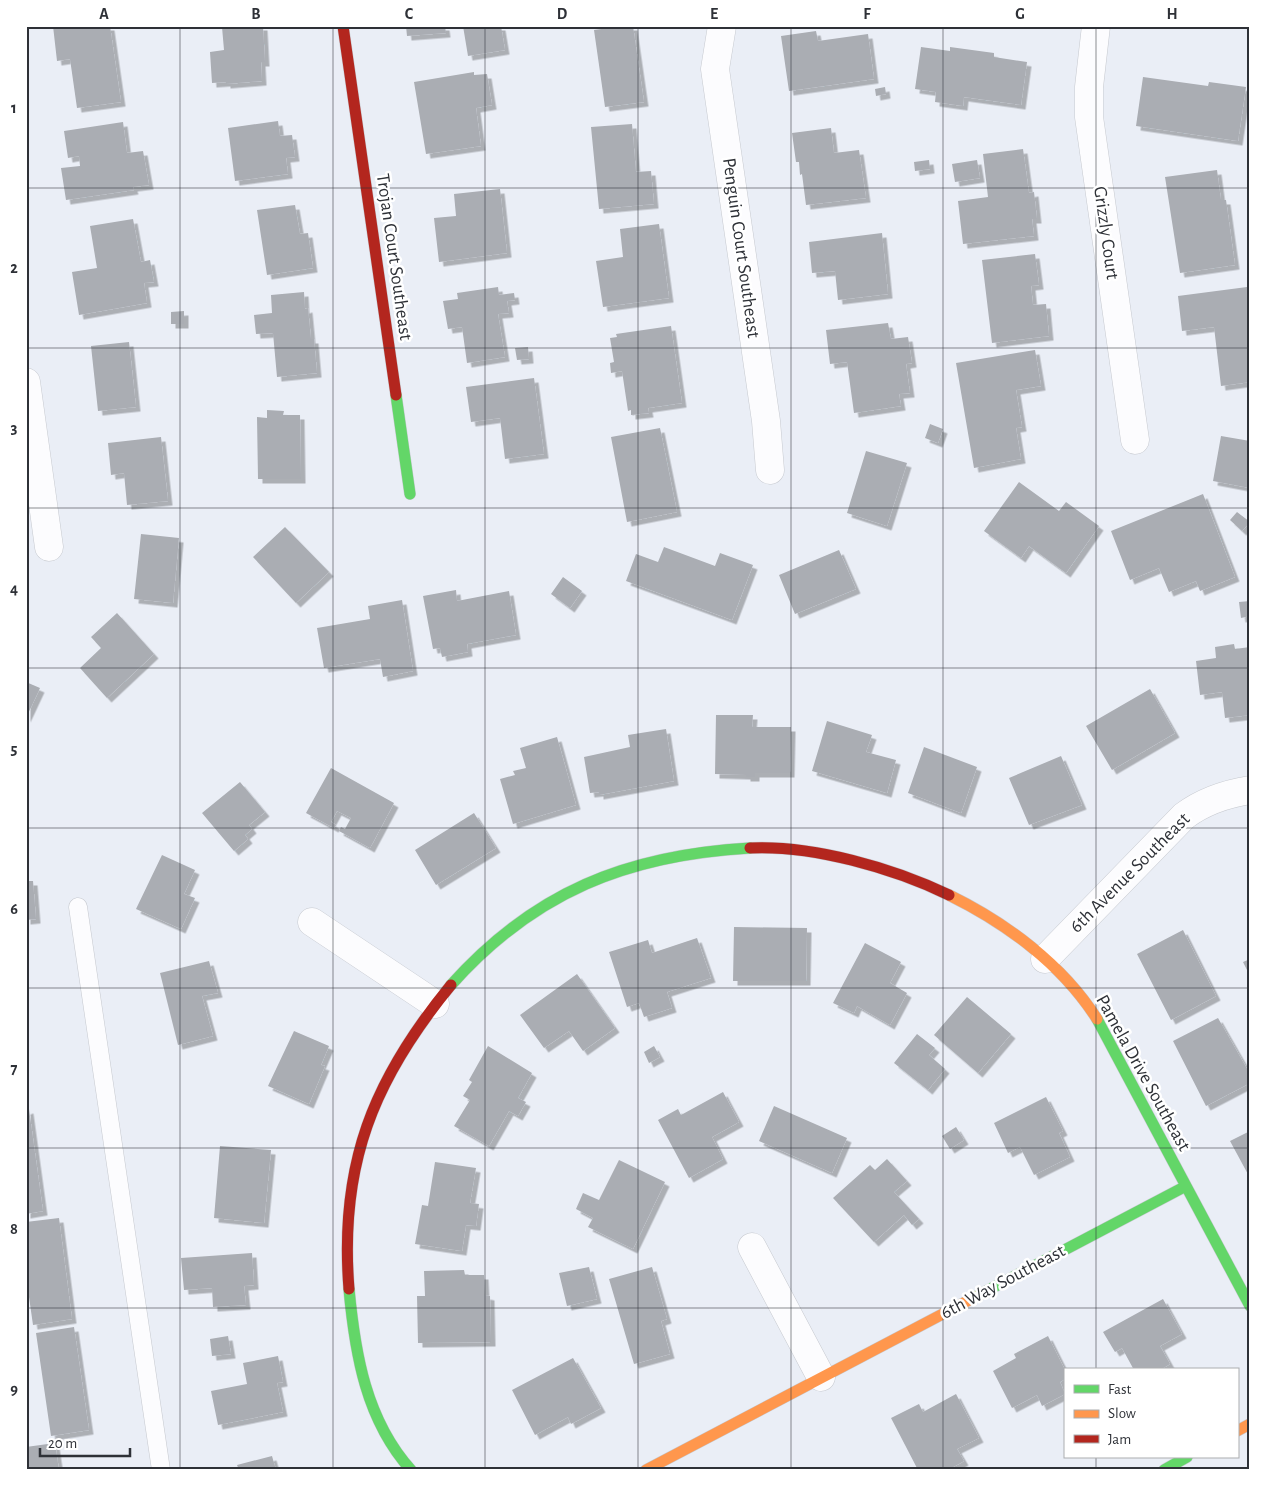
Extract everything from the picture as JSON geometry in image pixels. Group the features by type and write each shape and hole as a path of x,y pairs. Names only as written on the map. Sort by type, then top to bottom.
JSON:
{"street":[{"name":"Trojan Court Southeast","path":"343,26 410,494"},
{"name":"Penguin Court Southeast","path":"722,26 715,69 766,421 770,470"},
{"name":"Grizzly Court","path":"1096,26 1089,87 1089,117 1135,440"},
{"path":"26,382 49,547"},
{"name":"6th Avenue Southeast","path":"1045,959 1184,816 1200,804 1231,793 1250,790"},
{"name":"Pamela Drive Southeast","path":"411,1470 400,1459 372,1408 356,1348 346,1262 350,1194 362,1135 390,1073 435,1004 457,978 506,932 534,912 584,885 627,870 697,853 751,849 813,853 899,874 940,890 994,919 1045,959 1087,1004 1250,1306"},
{"path":"312,922 435,1004"},
{"name":"6th Way Southeast","path":"646,1470 1186,1186"},
{"path":"752,1247 821,1377"},
{"path":"1238,1430 1250,1424"},
{"path":"1164,1470 1185,1458"}],"lane":[{"path":"78,907 161,1470"}],"building":[{"path":"53,26 110,26 121,102 77,108 70,59 57,61"},
{"path":"263,26 265,62 261,62 262,81 226,84 226,82 212,83 210,52 224,50 222,27"},
{"path":"406,26 445,26 446,33 407,36"},
{"path":"463,26 501,26 505,50 468,56"},
{"path":"633,26 644,102 605,107 594,30"},
{"path":"816,31 818,41 868,34 874,79 789,91 781,36"},
{"path":"921,47 950,51 950,47 994,53 994,57 1027,62 1021,105 964,97 963,106 935,102 936,92 915,89"},
{"path":"474,72 474,75 487,74 492,105 476,108 481,146 426,154 414,82"},
{"path":"1143,77 1208,86 1209,82 1246,87 1238,141 1136,126"},
{"path":"885,87 886,94 876,96 875,89"},
{"path":"278,121 280,136 292,135 295,157 286,158 288,174 235,181 228,128"},
{"path":"123,122 127,153 143,151 149,185 133,187 134,190 66,200 61,168 80,166 79,156 68,158 64,131"},
{"path":"632,124 636,172 651,171 654,204 599,209 591,127"},
{"path":"831,128 834,153 859,150 866,198 806,205 802,174 800,175 799,162 796,162 792,133"},
{"path":"1023,149 1029,193 1034,192 1037,219 1032,219 1034,236 963,244 958,201 988,197 983,154"},
{"path":"929,160 930,169 915,171 914,162"},
{"path":"977,160 980,178 955,182 952,164"},
{"path":"1217,170 1221,200 1226,200 1235,265 1180,273 1165,177"},
{"path":"500,189 507,253 439,262 434,218 456,216 454,194"},
{"path":"295,205 300,234 308,233 313,268 267,275 257,210"},
{"path":"133,219 141,262 150,260 154,282 144,283 147,303 79,315 72,272 97,268 90,226"},
{"path":"659,224 669,298 603,307 596,261 623,257 620,229"},
{"path":"882,233 888,294 838,300 835,271 812,273 809,242"},
{"path":"1035,254 1039,285 1031,286 1033,305 1046,304 1049,336 992,343 982,260"},
{"path":"498,287 499,295 514,293 515,300 507,301 509,313 498,314 505,357 467,363 462,327 448,329 443,301 458,299 457,293"},
{"path":"1247,287 1250,307 1250,382 1221,386 1214,327 1182,331 1178,296"},
{"path":"304,292 305,309 308,308 311,339 314,339 317,373 277,377 273,333 256,334 254,315 272,313 271,295"},
{"path":"184,311 184,324 171,324 171,312"},
{"path":"888,323 891,339 908,337 912,363 906,364 910,393 899,394 901,406 854,413 847,362 830,364 826,330"},
{"path":"671,326 682,403 648,408 649,413 631,415 631,410 628,411 622,371 611,373 610,363 614,362 610,338 617,337 616,334"},
{"path":"129,342 136,407 98,411 91,346"},
{"path":"528,347 529,359 517,360 515,348"},
{"path":"1035,350 1041,386 1016,390 1022,427 1016,428 1021,459 974,468 956,363"},
{"path":"534,378 544,454 505,459 500,418 471,422 466,387"},
{"path":"267,410 284,411 283,415 300,415 301,479 258,479 257,417 267,418"},
{"path":"930,424 943,429 938,443 925,438"},
{"path":"660,428 677,512 627,522 611,437"},
{"path":"1221,436 1250,441 1250,488 1213,481"},
{"path":"161,437 168,501 127,505 124,473 111,475 108,443"},
{"path":"866,451 907,463 887,526 847,513"},
{"path":"1019,482 1059,511 1066,502 1099,526 1066,573 1029,546 1021,558 984,531"},
{"path":"1203,494 1235,577 1200,591 1196,581 1169,592 1159,568 1130,580 1111,531"},
{"path":"1237,512 1250,522 1242,531 1230,520"},
{"path":"285,527 329,572 296,603 253,557"},
{"path":"141,534 179,538 173,603 134,599"},
{"path":"664,547 715,566 720,553 753,565 732,620 626,581 636,554 658,562"},
{"path":"839,550 856,589 795,614 779,575"},
{"path":"563,577 582,591 570,608 551,594"},
{"path":"456,590 457,601 509,591 516,635 467,644 468,652 442,657 440,648 433,649 423,596"},
{"path":"402,600 413,671 383,677 380,659 324,668 317,628 370,619 368,606"},
{"path":"1250,601 1250,616 1241,618 1239,602"},
{"path":"117,613 154,654 107,698 80,668 101,648 91,637"},
{"path":"1234,644 1235,649 1250,647 1250,715 1225,718 1222,692 1200,695 1196,661 1216,658 1215,647"},
{"path":"26,682 40,688 26,718"},
{"path":"1150,689 1175,733 1112,770 1086,726"},
{"path":"716,715 753,715 752,727 791,727 790,773 755,773 755,777 715,774"},
{"path":"827,721 872,735 866,752 896,760 887,793 812,771"},
{"path":"666,729 674,781 599,795 599,792 590,793 584,757 630,747 628,735"},
{"path":"557,737 576,805 513,824 500,779 515,775 513,771 526,768 520,748"},
{"path":"924,747 977,767 961,813 908,793"},
{"path":"1061,756 1082,805 1029,825 1009,778"},
{"path":"331,768 394,803 370,848 339,831 341,827 345,829 351,818 337,811 331,822 336,825 334,828 306,813"},
{"path":"240,782 265,812 249,825 252,829 245,835 248,839 234,851 202,813"},
{"path":"474,813 496,848 436,885 415,850"},
{"path":"162,855 195,870 184,894 195,898 181,929 136,909"},
{"path":"26,881 33,881 36,919 26,920"},
{"path":"734,927 807,928 806,981 733,981"},
{"path":"1183,930 1216,996 1171,1020 1137,954"},
{"path":"697,938 711,978 667,992 672,1008 644,1017 639,1003 627,1007 609,952 648,940 652,953"},
{"path":"865,943 901,962 890,983 907,993 890,1025 857,1006 854,1013 833,1003"},
{"path":"1250,959 1250,976 1243,962"},
{"path":"209,961 218,993 202,996 213,1036 178,1045 160,973"},
{"path":"577,974 615,1028 583,1051 569,1031 544,1048 520,1015"},
{"path":"967,997 1011,1034 978,1073 934,1035"},
{"path":"1218,1018 1250,1074 1250,1083 1206,1106 1173,1041"},
{"path":"294,1031 329,1046 321,1065 325,1066 309,1104 268,1086"},
{"path":"917,1034 935,1048 929,1055 945,1069 928,1090 894,1063"},
{"path":"488,1046 532,1073 518,1098 526,1102 518,1116 509,1111 489,1146 454,1126 470,1100 463,1096 472,1082 469,1080"},
{"path":"654,1046 660,1057 649,1063 644,1052"},
{"path":"723,1092 739,1122 712,1137 723,1159 689,1178 658,1120 678,1109 681,1115"},
{"path":"1046,1097 1063,1131 1059,1133 1070,1157 1034,1175 1020,1147 1008,1153 994,1123"},
{"path":"774,1106 847,1138 832,1173 759,1141"},
{"path":"29,1109 43,1211 26,1214 26,1110"},
{"path":"956,1127 964,1140 950,1149 942,1136"},
{"path":"1250,1131 1250,1178 1230,1141"},
{"path":"220,1146 271,1150 264,1223 214,1218"},
{"path":"887,1159 907,1181 894,1192 919,1219 912,1225 904,1215 874,1242 833,1198 870,1165 875,1170"},
{"path":"619,1160 665,1182 633,1249 588,1227 593,1218 576,1209 583,1193 599,1200"},
{"path":"435,1162 476,1168 470,1203 479,1204 476,1226 466,1225 462,1251 415,1244 422,1205 428,1206"},
{"path":"59,1218 72,1319 33,1325 26,1276 26,1222"},
{"path":"252,1253 254,1285 244,1286 246,1305 213,1307 212,1288 184,1290 181,1258"},
{"path":"589,1267 597,1299 567,1306 559,1273"},
{"path":"652,1267 667,1319 661,1321 670,1354 634,1364 609,1279"},
{"path":"464,1270 465,1275 484,1275 485,1295 490,1296 491,1342 418,1343 417,1296 425,1296 424,1271"},
{"path":"1163,1299 1182,1334 1160,1346 1170,1364 1163,1368 1133,1368 1122,1348 1115,1352 1103,1332"},
{"path":"74,1327 89,1430 51,1436 36,1333"},
{"path":"228,1336 231,1354 212,1356 210,1339"},
{"path":"1048,1336 1064,1368 1064,1380 1060,1382 1064,1395 1042,1406 1037,1395 1012,1408 993,1371 1016,1358 1014,1354"},
{"path":"278,1356 283,1382 277,1383 283,1412 218,1425 211,1391 247,1384 243,1363"},
{"path":"573,1358 601,1408 571,1424 568,1417 535,1435 512,1390"},
{"path":"956,1394 979,1438 957,1449 964,1461 948,1470 918,1470 891,1418 919,1404 923,1412"},
{"path":"55,1443 59,1470 26,1470 26,1447"},
{"path":"272,1456 276,1470 239,1470 237,1465"}],"traffic: fast":[{"path":"396,395 410,494"},
{"path":"451,985 515,925 550,903 586,884 623,870 663,859 705,852 750,848"},
{"path":"1097,1019 1250,1306"},
{"path":"975,1297 1186,1186"},
{"path":"349,1289 355,1338 365,1385 383,1430 411,1470"},
{"path":"1164,1470 1185,1458"}],"traffic: slow":[{"path":"949,895 991,918 1031,947 1067,980 1097,1019"},
{"path":"646,1470 975,1297"},
{"path":"1238,1430 1250,1424"}],"traffic: jam":[{"path":"343,26 396,395"},
{"path":"750,848 800,850 852,860 903,876 949,895"},
{"path":"349,1289 347,1244 350,1203 356,1163 367,1126 382,1090 401,1055 424,1020 451,985"}]}
